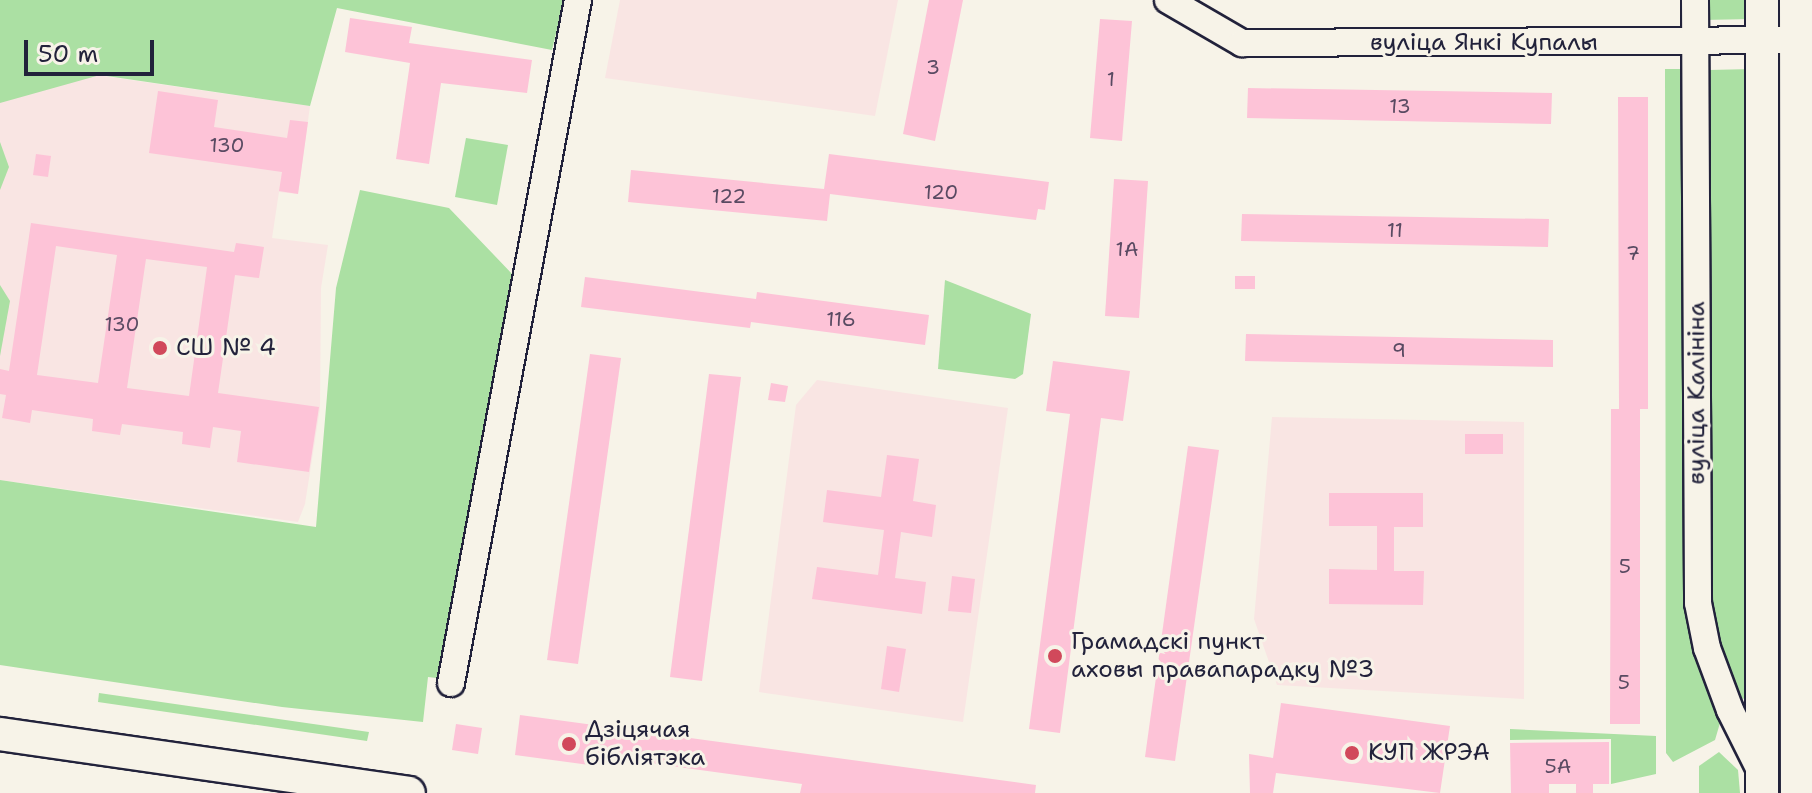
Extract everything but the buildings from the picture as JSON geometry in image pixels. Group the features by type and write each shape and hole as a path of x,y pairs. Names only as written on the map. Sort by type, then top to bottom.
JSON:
{"main road":[{"name":"вуліца Калініна","path":"1762,0 1758,275 1762,784"},
{"path":"1796,0 1804,40 1796,275 1804,692 1796,783"},
{"path":"1758,275 1796,275"},
{"path":"0,734 409,793"}],"street":[{"path":"451,683 578,0"},
{"name":"вуліца Янкі Купалы","path":"1168,0 1242,43 1804,40"},
{"name":"вуліца Калініна","path":"1695,0 1698,603 1707,648 1762,784"},
{"path":"1796,783 1812,742"}],"shaded area":[{"path":"620,0 898,0 875,116 605,78"},
{"name":"СШ № 4","path":"0,61 310,106 298,194 279,192 272,238 328,245 321,288 320,408 305,504 298,522 0,480"},
{"path":"817,380 1008,408 963,722 759,692 796,405"},
{"path":"1272,417 1524,422 1524,699 1277,685 1254,619"}],"green space":[{"path":"0,0 564,0 552,50 337,8 310,106 100,75 0,103"},
{"path":"1703,0 1752,0 1752,19 1703,20"},
{"path":"1665,69 1684,69 1697,652 1720,723 1715,740 1673,762 1666,753"},
{"path":"1752,69 1748,698 1741,699 1734,694 1707,602 1709,70"},
{"path":"1772,69 1783,69 1785,265 1774,265"},
{"path":"466,138 508,145 497,205 455,197"},
{"path":"0,142 9,167 0,190"},
{"path":"360,190 449,208 516,278 445,679 428,677 423,722 282,707 0,665 0,480 316,527 336,288"},
{"path":"945,280 1031,314 1023,374 1015,379 938,369"},
{"path":"0,285 10,301 0,356"},
{"path":"1773,296 1785,296 1786,793 1774,793"},
{"path":"99,693 369,732 367,741 98,702"},
{"path":"1510,729 1656,736 1656,774 1611,784 1611,739 1510,740"},
{"path":"1719,752 1738,770 1740,793 1699,793 1699,766"}],"place":[{"name":"СШ № 4","path":"160,348"},
{"name":"Грамадскі пункт аховы правапарадку №3","path":"1055,656"},
{"name":"Дзіцячая бібліятэка","path":"569,744"},
{"name":"КУП ЖРЭА","path":"1352,753"}]}
